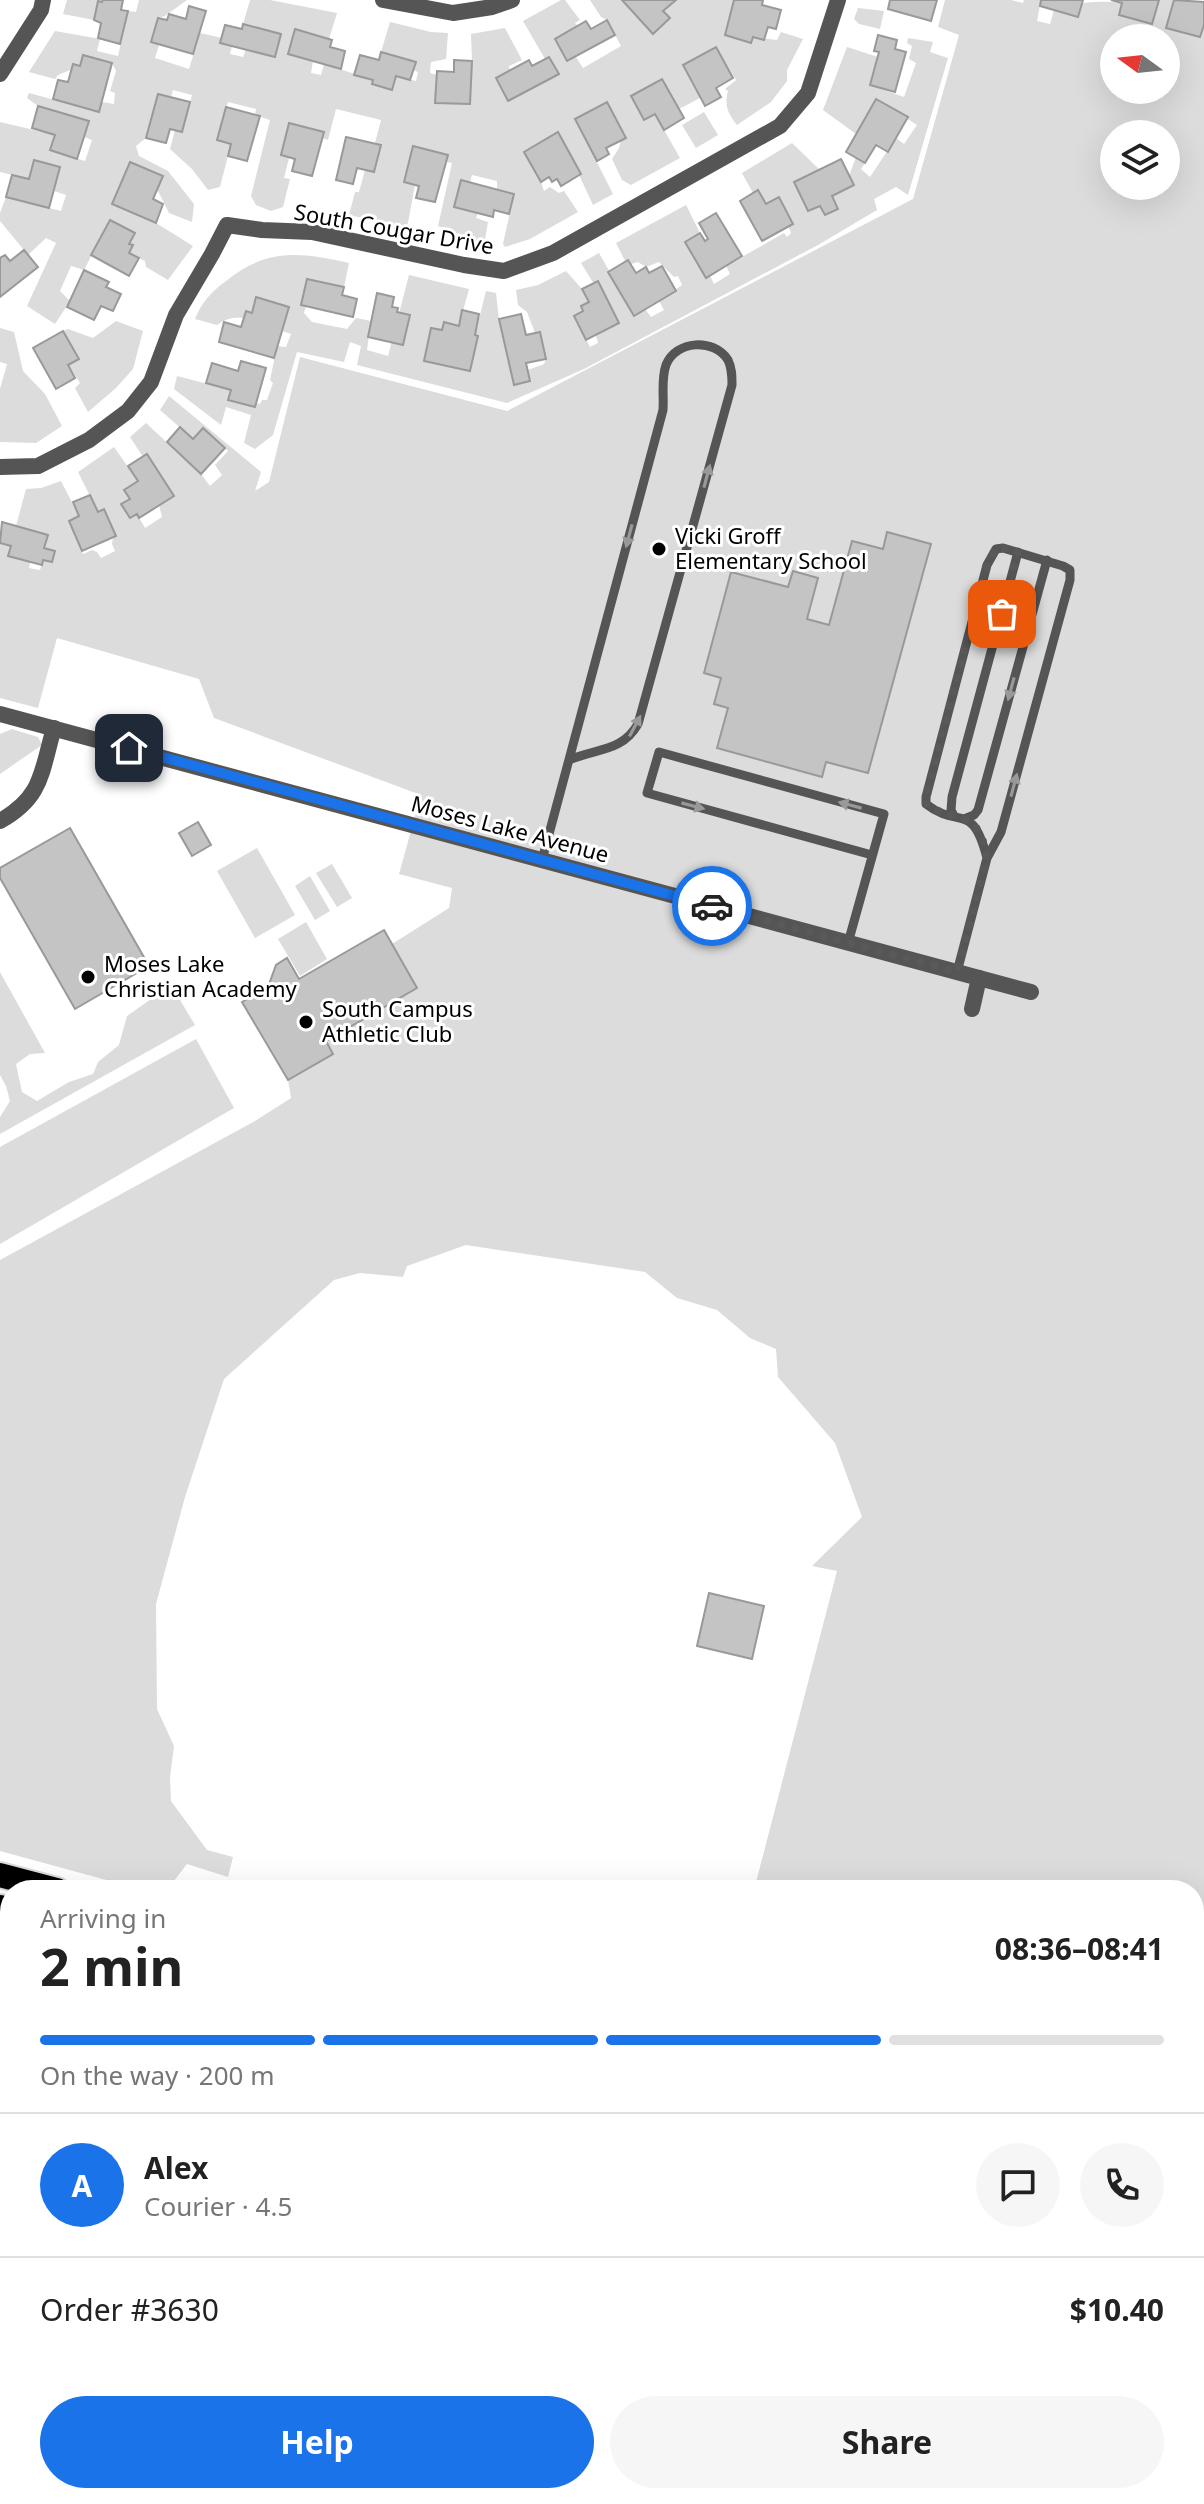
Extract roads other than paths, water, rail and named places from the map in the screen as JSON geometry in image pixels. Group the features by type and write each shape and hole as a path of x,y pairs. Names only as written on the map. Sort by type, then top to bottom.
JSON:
{"street":[{"path":"0,74 41,10 43,0"},
{"path":"383,0 453,13 492,7 512,0"},
{"name":"South Cougar Drive","path":"0,467 38,466 49,462 89,440 128,411 151,382 176,315 227,225 312,232 504,271 553,253 780,126 808,93 838,0"},
{"name":"Moses Lake Avenue","path":"0,714 1031,992"},
{"path":"0,821 31,799 54,728"},
{"path":"972,1009 979,978"}],"lane":[{"path":"542,860 663,410 666,366 682,347 698,344 713,348 726,357 732,371 732,385 638,724 631,736 619,744 569,760"},
{"path":"957,972 987,858 1001,832 1070,580 1070,570 1047,560 1003,548 996,549 990,556 926,797 926,804 932,809 959,817 974,815 978,810 1047,560"},
{"path":"987,858 979,831 951,810 952,797 1018,552"},
{"path":"848,943 884,814 659,752 647,793 872,855"}],"place":[{"name":"Vicki Groff Elementary School","path":"659,549"},
{"name":"Moses Lake Christian Academy","path":"88,977"},
{"name":"South Campus Athletic Club","path":"306,1022"}]}
